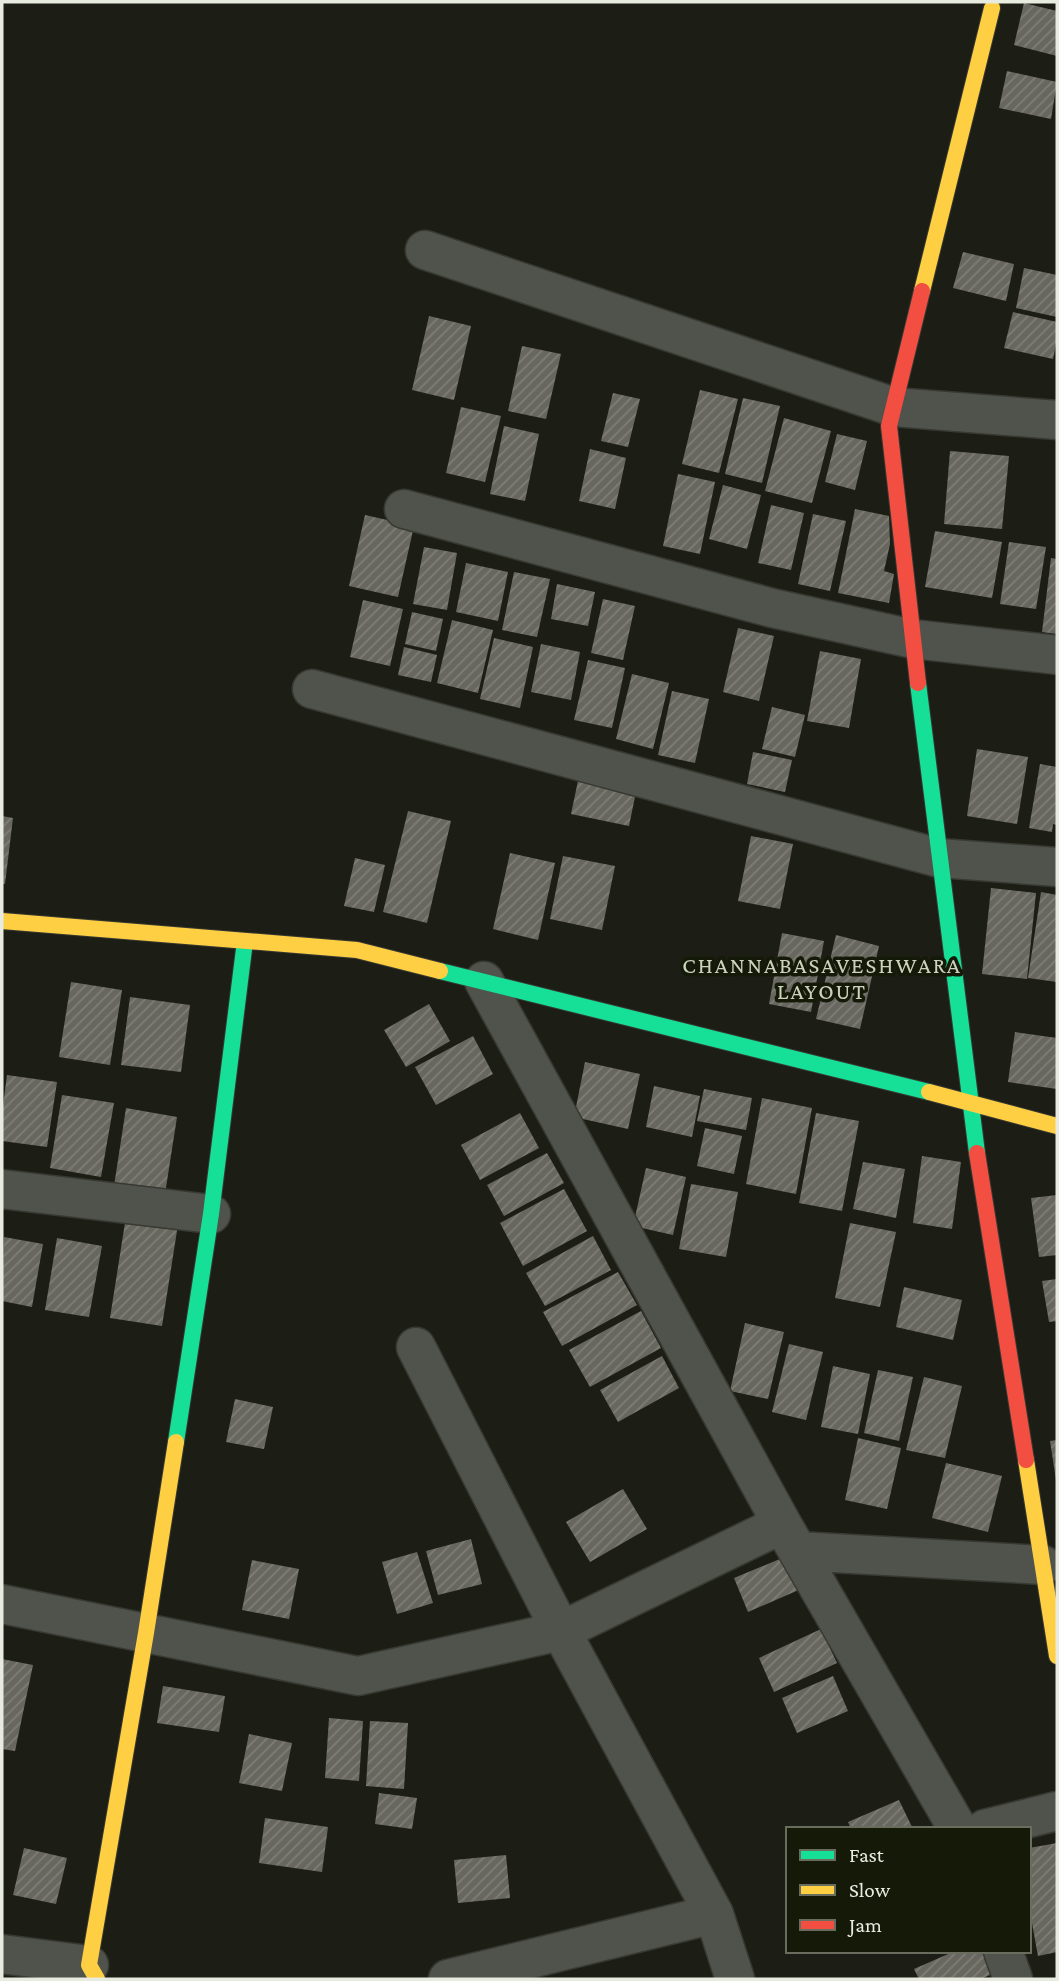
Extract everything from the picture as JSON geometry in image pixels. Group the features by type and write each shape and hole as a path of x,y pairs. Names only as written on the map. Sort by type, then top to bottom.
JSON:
{"street":[{"path":"992,8 890,426 969,1102 1057,1656"},
{"path":"425,250 894,407 1057,420"},
{"path":"404,509 772,608 913,639 1057,655"},
{"path":"312,689 939,858 1057,867"},
{"path":"2,921 356,950 1026,1115 1057,1126"},
{"path":"2,1954 93,1972 211,1214 245,941"},
{"path":"484,981 790,1537 957,1827"},
{"path":"2,1189 211,1214"},
{"path":"416,1347 561,1631 714,1914 736,1979"},
{"path":"2,1604 358,1676 561,1631 790,1537 1043,1565"},
{"path":"993,1827 1057,1811"},
{"path":"447,1979 714,1914"},
{"path":"1004,1953 1013,1979"}],"building":[{"path":"1024,3 1057,11 1057,56 1014,45"},
{"path":"1007,71 1057,82 1051,119 999,108"},
{"path":"963,252 1014,264 1006,301 953,288"},
{"path":"1024,268 1057,275 1057,317 1016,308"},
{"path":"1013,312 1057,322 1053,359 1004,348"},
{"path":"429,316 471,326 454,400 412,390"},
{"path":"522,346 561,354 546,419 508,411"},
{"path":"700,390 738,399 719,473 682,464"},
{"path":"613,393 640,399 628,447 601,441"},
{"path":"743,398 780,406 762,483 725,474"},
{"path":"461,407 501,416 485,482 446,473"},
{"path":"784,418 831,431 812,503 765,491"},
{"path":"504,426 539,434 525,501 490,494"},
{"path":"837,434 867,441 855,490 825,482"},
{"path":"590,449 626,458 615,509 579,501"},
{"path":"950,451 1009,456 1002,529 944,524"},
{"path":"678,474 715,482 700,554 663,546"},
{"path":"723,485 761,495 747,549 709,539"},
{"path":"771,505 804,513 791,570 758,563"},
{"path":"855,509 889,516 890,544 884,571 894,574 889,603 838,593"},
{"path":"813,514 846,521 830,591 798,584"},
{"path":"365,515 414,526 398,597 349,586"},
{"path":"935,531 1002,542 992,598 925,587"},
{"path":"1009,542 1046,547 1036,609 1000,604"},
{"path":"424,547 457,553 447,610 413,604"},
{"path":"1051,558 1057,559 1057,634 1042,632"},
{"path":"466,563 508,572 498,621 456,612"},
{"path":"514,572 550,579 537,637 502,630"},
{"path":"557,584 595,592 588,626 551,619"},
{"path":"603,599 635,606 623,660 591,653"},
{"path":"363,600 403,609 390,666 350,657"},
{"path":"412,612 443,619 436,651 405,644"},
{"path":"452,620 493,630 478,693 437,683"},
{"path":"738,628 774,636 759,701 723,692"},
{"path":"494,638 533,647 520,708 480,699"},
{"path":"541,644 580,652 571,700 531,692"},
{"path":"404,647 437,655 431,682 398,675"},
{"path":"820,651 861,659 849,728 807,721"},
{"path":"588,660 625,668 612,728 574,720"},
{"path":"632,674 669,683 653,749 616,739"},
{"path":"672,691 709,699 695,763 658,755"},
{"path":"772,707 805,715 795,757 762,749"},
{"path":"977,749 1028,757 1017,824 967,816"},
{"path":"753,752 792,760 785,792 747,784"},
{"path":"1040,764 1057,767 1057,825 1053,824 1052,832 1029,828"},
{"path":"579,776 637,787 629,826 571,814"},
{"path":"408,811 451,821 427,923 383,912"},
{"path":"2,816 13,818 5,884 2,884"},
{"path":"751,836 793,844 780,909 738,901"},
{"path":"510,853 555,863 538,940 493,929"},
{"path":"563,856 615,866 602,930 550,919"},
{"path":"355,858 385,865 374,912 344,906"},
{"path":"991,888 1036,893 1027,979 982,974"},
{"path":"1041,892 1057,895 1057,982 1028,978"},
{"path":"782,933 824,941 811,1012 769,1004"},
{"path":"836,935 879,946 860,1029 816,1019"},
{"path":"71,982 122,990 110,1065 59,1057"},
{"path":"130,997 190,1005 181,1072 121,1065"},
{"path":"429,1004 450,1041 406,1067 384,1030"},
{"path":"1015,1032 1057,1038 1057,1089 1008,1082"},
{"path":"473,1036 493,1074 436,1105 415,1067"},
{"path":"585,1062 640,1074 628,1129 574,1117"},
{"path":"7,1075 57,1082 47,1147 2,1141"},
{"path":"654,1086 700,1096 692,1137 646,1127"},
{"path":"704,1089 752,1098 746,1130 697,1121"},
{"path":"62,1095 114,1103 101,1177 50,1168"},
{"path":"762,1098 812,1108 796,1194 746,1184"},
{"path":"126,1108 177,1117 165,1194 114,1186"},
{"path":"520,1113 539,1148 480,1180 461,1145"},
{"path":"816,1113 859,1121 842,1211 799,1203"},
{"path":"705,1128 742,1136 734,1174 697,1166"},
{"path":"547,1153 564,1183 504,1216 487,1185"},
{"path":"922,1156 961,1162 952,1229 913,1223"},
{"path":"863,1162 905,1169 896,1218 853,1209"},
{"path":"646,1168 686,1177 673,1235 633,1226"},
{"path":"691,1184 738,1192 726,1257 679,1249"},
{"path":"564,1189 587,1231 523,1266 500,1223"},
{"path":"1057,1195 1057,1255 1039,1257 1031,1198"},
{"path":"127,1210 179,1218 162,1326 110,1318"},
{"path":"850,1223 896,1232 880,1307 835,1298"},
{"path":"593,1236 611,1270 545,1306 526,1273"},
{"path":"4,1237 43,1244 32,1307 2,1301"},
{"path":"57,1238 102,1246 89,1317 45,1310"},
{"path":"618,1272 637,1305 562,1346 543,1312"},
{"path":"1057,1279 1057,1321 1049,1322 1042,1281"},
{"path":"904,1287 962,1300 953,1340 896,1327"},
{"path":"641,1311 661,1348 590,1387 569,1350"},
{"path":"745,1323 784,1332 768,1399 730,1391"},
{"path":"789,1344 823,1352 806,1420 772,1412"},
{"path":"662,1356 679,1388 618,1422 600,1390"},
{"path":"833,1366 870,1374 858,1434 821,1427"},
{"path":"878,1370 913,1377 899,1441 864,1433"},
{"path":"924,1377 962,1386 945,1458 906,1450"},
{"path":"235,1399 273,1407 264,1449 226,1442"},
{"path":"858,1438 901,1448 887,1509 845,1500"},
{"path":"1057,1440 1057,1480 1056,1480 1050,1441"},
{"path":"946,1463 1002,1476 988,1532 932,1518"},
{"path":"623,1489 647,1529 590,1562 566,1522"},
{"path":"471,1539 482,1584 438,1595 426,1551"},
{"path":"417,1552 433,1603 397,1614 382,1562"},
{"path":"787,1556 801,1589 748,1612 734,1578"},
{"path":"252,1560 299,1569 289,1619 242,1610"},
{"path":"821,1629 837,1663 774,1692 759,1658"},
{"path":"2,1659 33,1665 15,1751 2,1749"},
{"path":"833,1676 848,1711 797,1733 782,1698"},
{"path":"163,1686 225,1696 219,1732 157,1723"},
{"path":"329,1718 363,1721 359,1781 325,1778"},
{"path":"370,1721 408,1723 404,1789 366,1786"},
{"path":"249,1734 292,1743 282,1791 239,1783"},
{"path":"379,1793 417,1798 412,1829 375,1824"},
{"path":"899,1800 912,1827 850,1827 848,1822"},
{"path":"265,1818 328,1827 322,1872 259,1863"},
{"path":"1057,1843 1057,1952 1038,1956 1031,1918 1031,1848"},
{"path":"24,1848 67,1858 56,1904 13,1895"},
{"path":"506,1855 510,1898 458,1903 454,1860"},
{"path":"950,1953 986,1953 995,1973 980,1979 919,1979 914,1969"}],"traffic: fast":[{"path":"918,683 977,1153"},
{"path":"176,1442 211,1214 245,941"},
{"path":"440,971 929,1092"}],"traffic: slow":[{"path":"922,291 992,8"},
{"path":"2,921 357,950 440,971"},
{"path":"929,1092 1057,1126"},
{"path":"97,1979 89,1965 176,1442"},
{"path":"1026,1460 1057,1656"}],"traffic: jam":[{"path":"918,683 889,426 922,291"},
{"path":"977,1153 1026,1460"}],"district":[{"name":"CHANNABASAVESHWARA LAYOUT","path":"822,978"}]}
